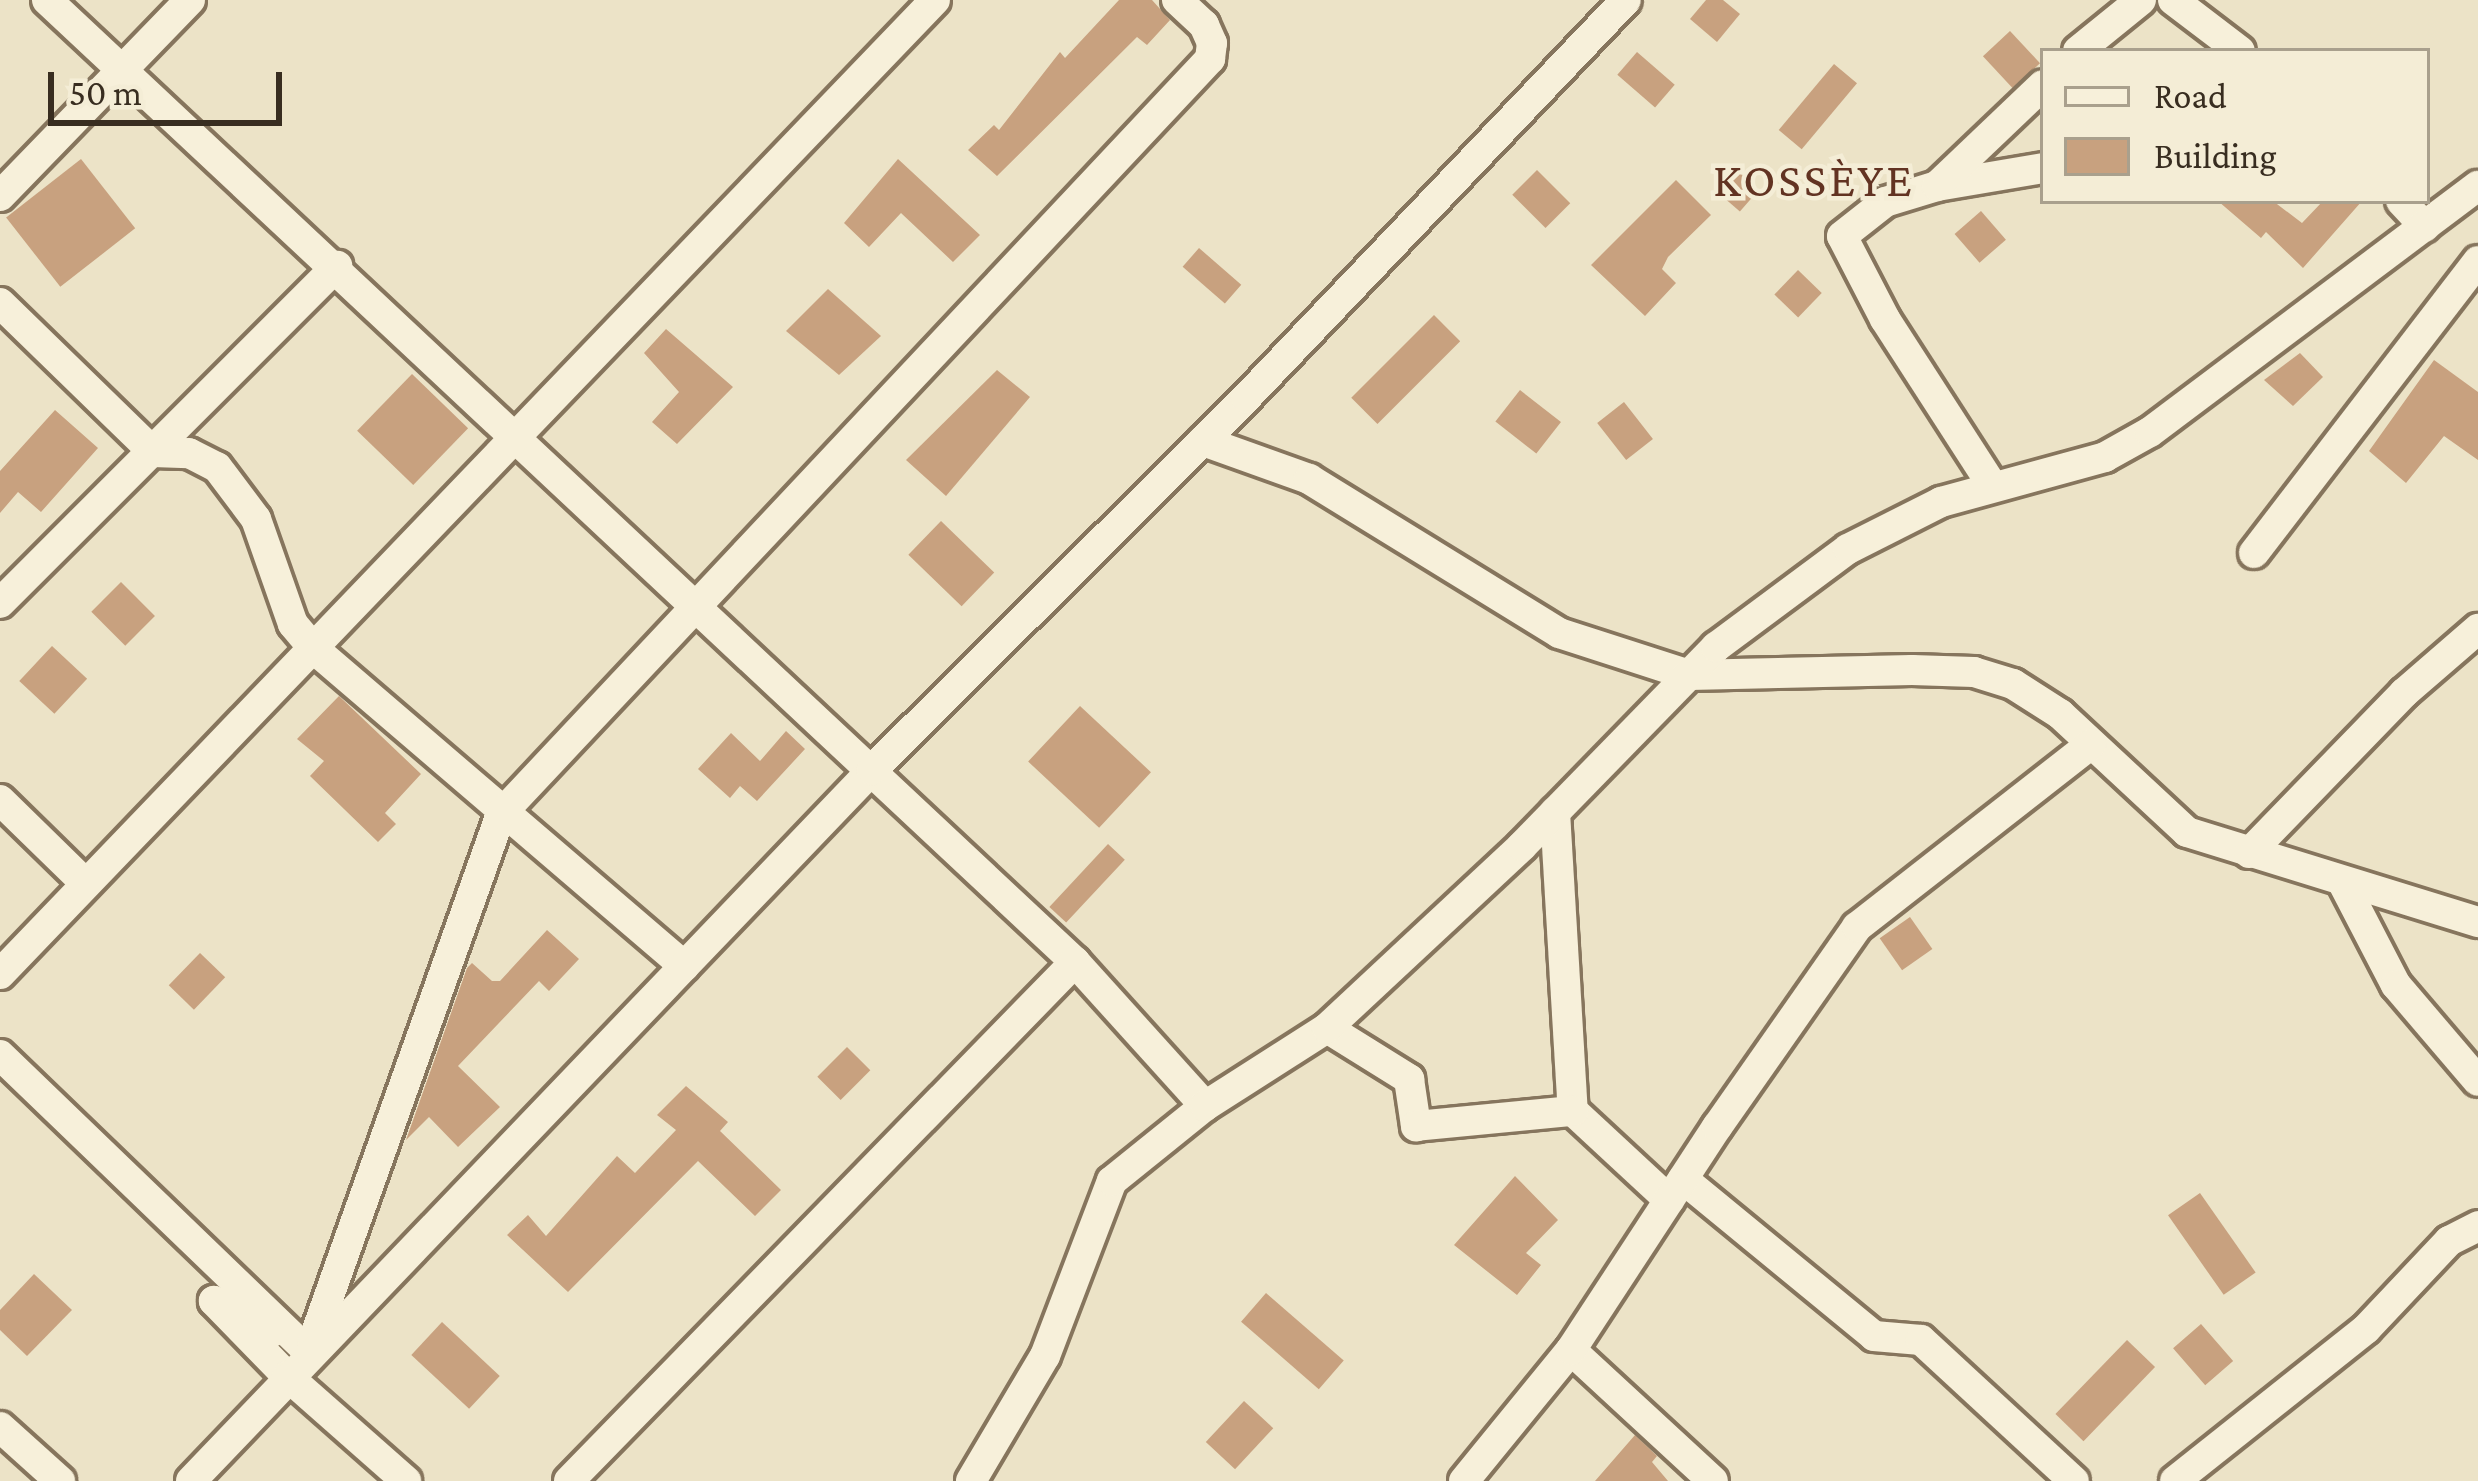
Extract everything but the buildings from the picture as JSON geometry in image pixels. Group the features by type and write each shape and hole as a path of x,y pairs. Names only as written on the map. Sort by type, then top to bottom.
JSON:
{"street":[{"path":"47,0 337,266 1075,962 1205,1106"},
{"path":"0,196 190,0"},
{"path":"0,974 935,0"},
{"path":"309,1352 501,814 1210,59 1212,43 1204,25 1177,0"},
{"path":"191,1481 872,770 1203,441 1626,0"},
{"path":"2082,48 2141,0"},
{"path":"2173,0 2232,48"},
{"path":"1937,186 2040,88"},
{"path":"1992,485 1886,319 1842,236 1885,202 1937,186 2040,169"},
{"path":"970,1481 1045,1356 1112,1181 1205,1106 1327,1028 1555,812 1717,647 1849,548 1941,502 2105,457 2150,431 2478,186"},
{"path":"2404,204 2425,227"},
{"path":"2254,553 2478,261"},
{"path":"0,603 337,266"},
{"path":"0,303 153,452 189,453 217,467 256,519 293,624 313,648 501,814 684,966"},
{"path":"1203,441 1310,479 1558,633 1689,675 1973,672 2013,684 2060,714 2187,832 2478,922"},
{"path":"2248,854 2404,693 2478,629"},
{"path":"1464,1481 1571,1350 1857,927 2091,744"},
{"path":"0,800 86,884"},
{"path":"1555,812 1573,1112"},
{"path":"2342,881 2396,986 2478,1081"},
{"path":"569,1481 1075,962"},
{"path":"1327,1028 1409,1079 1416,1126 1573,1112 1874,1336 1921,1340 2074,1481"},
{"path":"0,1055 309,1352"},
{"path":"2175,1481 2366,1329 2449,1241 2478,1226"},
{"path":"309,1352 214,1301 287,1376 406,1481"},
{"path":"1571,1350 1713,1481"},
{"path":"0,1427 60,1481"}],"district":[{"name":"KOSSÈYE","path":"1814,180"}]}
